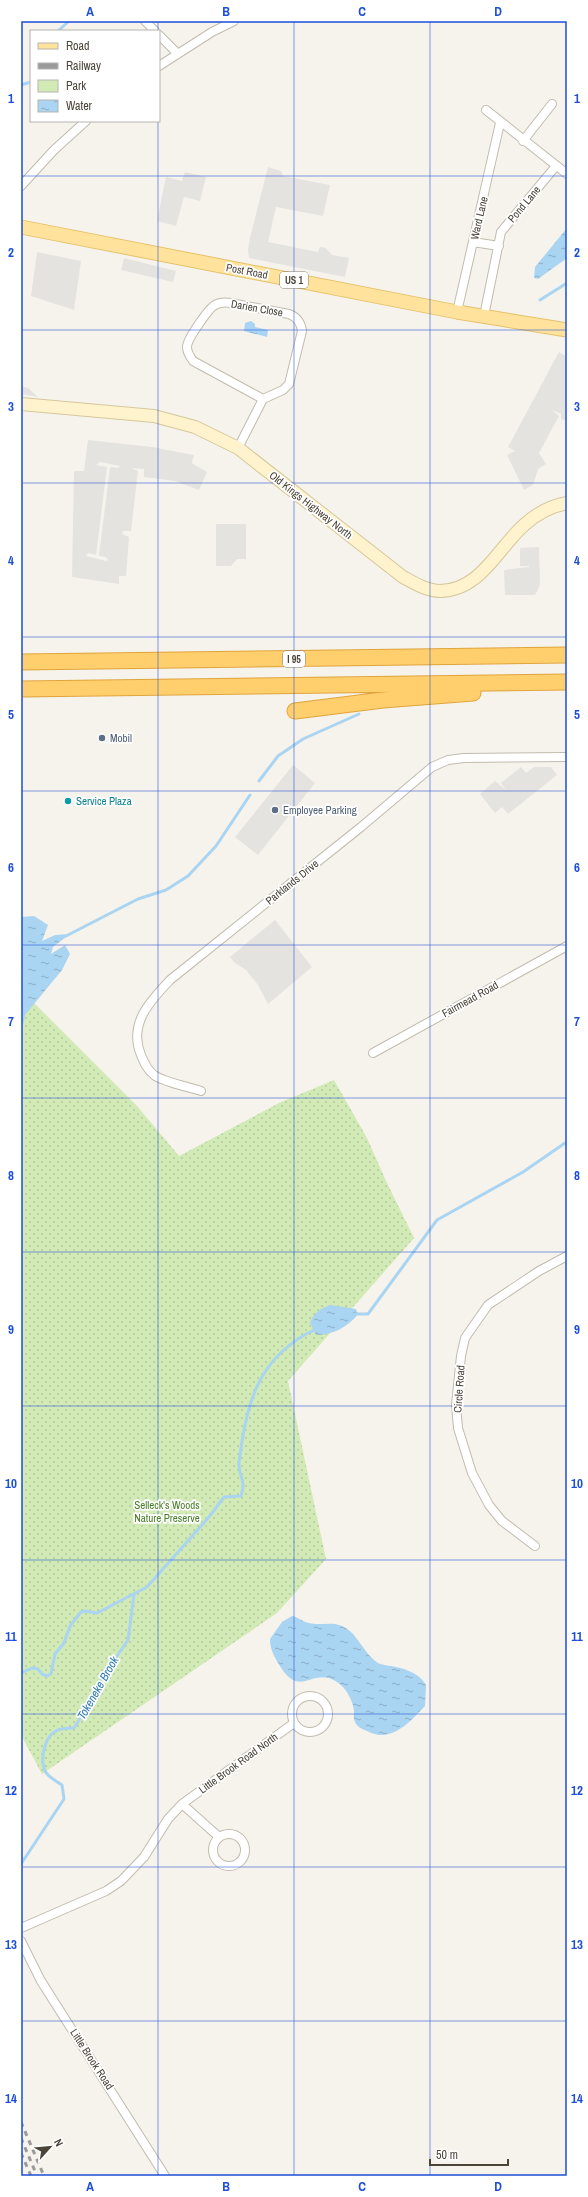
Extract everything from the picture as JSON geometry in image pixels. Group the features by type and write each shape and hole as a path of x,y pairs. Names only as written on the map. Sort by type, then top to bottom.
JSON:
{"highway":[{"name":"I 95","path":"21,662 567,655"},
{"path":"21,689 567,682"},
{"path":"295,711 390,699 567,686"}],"main road":[{"name":"Post Road","path":"21,227 458,312 567,330"}],"street":[{"path":"145,21 154,30"},
{"path":"160,65 212,32 234,21"},
{"path":"160,36 178,54"},
{"path":"522,141 552,104"},
{"path":"486,110 522,141 567,174"},
{"path":"21,186 54,150 85,122"},
{"name":"Ward Lane","path":"458,312 500,123"},
{"name":"Pond Lane","path":"484,316 501,232 556,166"},
{"path":"473,242 499,246"},
{"name":"Darien Close","path":"223,302 231,302 289,314 294,316 301,325 302,331 289,384 279,392 263,399 193,361 188,353 187,345 208,312 215,305 223,302"},
{"path":"238,448 263,399"},
{"name":"Old Kings Highway North","path":"21,404 154,416 195,427 238,448 403,577 424,588 440,591 456,588 479,576 523,525 542,512 567,503"},
{"name":"Parklands Drive","path":"201,1091 155,1076 145,1065 138,1049 136,1034 141,1015 154,997 170,980 361,827 432,767 448,760 464,758 567,757"},
{"name":"Fairmead Road","path":"373,1053 567,946"},
{"name":"Circle Road","path":"535,1546 502,1521 489,1505 472,1473 458,1428 456,1405 461,1356 465,1338 488,1304 539,1271 567,1256"},
{"path":"316,1697 327,1706 328,1720 319,1731 305,1732 294,1723 293,1709 302,1698 316,1697"},
{"name":"Little Brook Road North","path":"21,1928 106,1891 121,1881 144,1857 168,1819 182,1804 294,1723"},
{"path":"182,1804 219,1837"},
{"path":"229,1833 240,1837 246,1846 244,1857 241,1861 232,1866 226,1866 217,1861 213,1851 213,1846 219,1837 229,1833"},
{"name":"Little Brook Road","path":"21,1941 41,1981 165,2176"}],"green space":[{"name":"Selleck's Woods Nature Preserve","path":"21,990 137,1106 179,1156 279,1103 334,1080 367,1138 414,1238 288,1381 326,1559 277,1613 42,1774 21,1735"}],"shaded area":[{"path":"268,167 281,171 283,176 330,185 323,216 276,207 268,242 318,252 320,247 326,248 332,255 349,258 345,277 249,258 248,250 250,238"},
{"path":"185,172 206,177 200,201 184,197 176,226 157,221 166,177 182,181"},
{"path":"37,252 81,261 74,310 31,296"},
{"path":"124,258 176,271 173,282 121,270"},
{"path":"559,352 567,357 567,421 561,419 561,414 552,410 559,416 539,453 546,464 538,469 533,485 524,490 507,455 515,451 508,447"},
{"path":"21,386 28,388 38,397 21,394"},
{"path":"88,440 152,447 194,455 192,462 193,464 207,472 199,490 175,481 144,477 144,469 131,468 138,471 131,531 123,531 122,534 129,537 126,576 119,576 119,584 72,577 74,471 84,471","holes":["100,462 120,466 118,468 110,467 99,556 106,557 108,560 106,561 86,556 88,553 96,555 107,467 96,465"]},
{"path":"216,524 246,524 246,559 237,559 231,566 216,566"},
{"path":"539,547 540,585 535,595 505,595 504,570 529,567 520,566 520,548"},
{"name":"Employee Parking","path":"293,765 315,783 258,855 235,837"},
{"path":"521,767 526,773 534,767 551,767 557,775 508,814 502,807 495,813 480,794 495,781 506,790 501,783"},
{"path":"275,920 312,967 268,1004 258,985 246,970 235,963 230,957"}],"water":[{"path":"567,228 567,258 538,279 534,278 535,267"},
{"path":"251,321 255,324 255,327 268,330 267,337 244,331 245,323"},
{"path":"34,916 48,925 42,941 55,935 70,934 53,947 51,954 65,945 70,954 62,970 25,1015 21,1036 21,917"},
{"path":"330,1305 356,1309 358,1314 350,1323 334,1332 316,1335 310,1323 313,1316 318,1311"},
{"path":"292,1616 309,1623 334,1624 342,1626 352,1633 368,1654 378,1663 405,1669 417,1675 426,1685 425,1706 406,1724 392,1733 384,1735 376,1734 360,1728 354,1720 352,1702 340,1684 328,1678 320,1677 299,1682 292,1680 277,1661 272,1651 270,1639 282,1622"}],"waterway":[{"path":"59,30 69,21"},
{"path":"21,85 30,82"},
{"path":"540,300 567,283"},
{"path":"259,781 278,756 303,739 359,714"},
{"path":"66,936 138,899 166,890 188,876 216,846 250,795"},
{"path":"355,1314 368,1314 437,1220 523,1172 565,1143 567,1145"},
{"path":"21,1673 32,1668 38,1669 42,1674 47,1676 51,1674 55,1654 64,1643 70,1626 81,1612 85,1611 97,1613 147,1587 209,1517 224,1497 241,1496 243,1482 239,1463 242,1441 251,1401 258,1384 268,1367 280,1353 296,1340 316,1329"},
{"name":"Tokeneke Brook","path":"21,1864 64,1799 62,1785 50,1777 45,1771 43,1755 46,1743 56,1731 74,1728 99,1689 101,1679 128,1640 134,1595"}],"railway":[{"path":"21,2122 44,2176"},
{"path":"21,2138 37,2176"},
{"path":"21,2153 31,2176"}],"place":[{"name":"Mobil","path":"102,738"},
{"name":"Service Plaza","path":"68,801"},
{"name":"Employee Parking","path":"275,810"}]}
